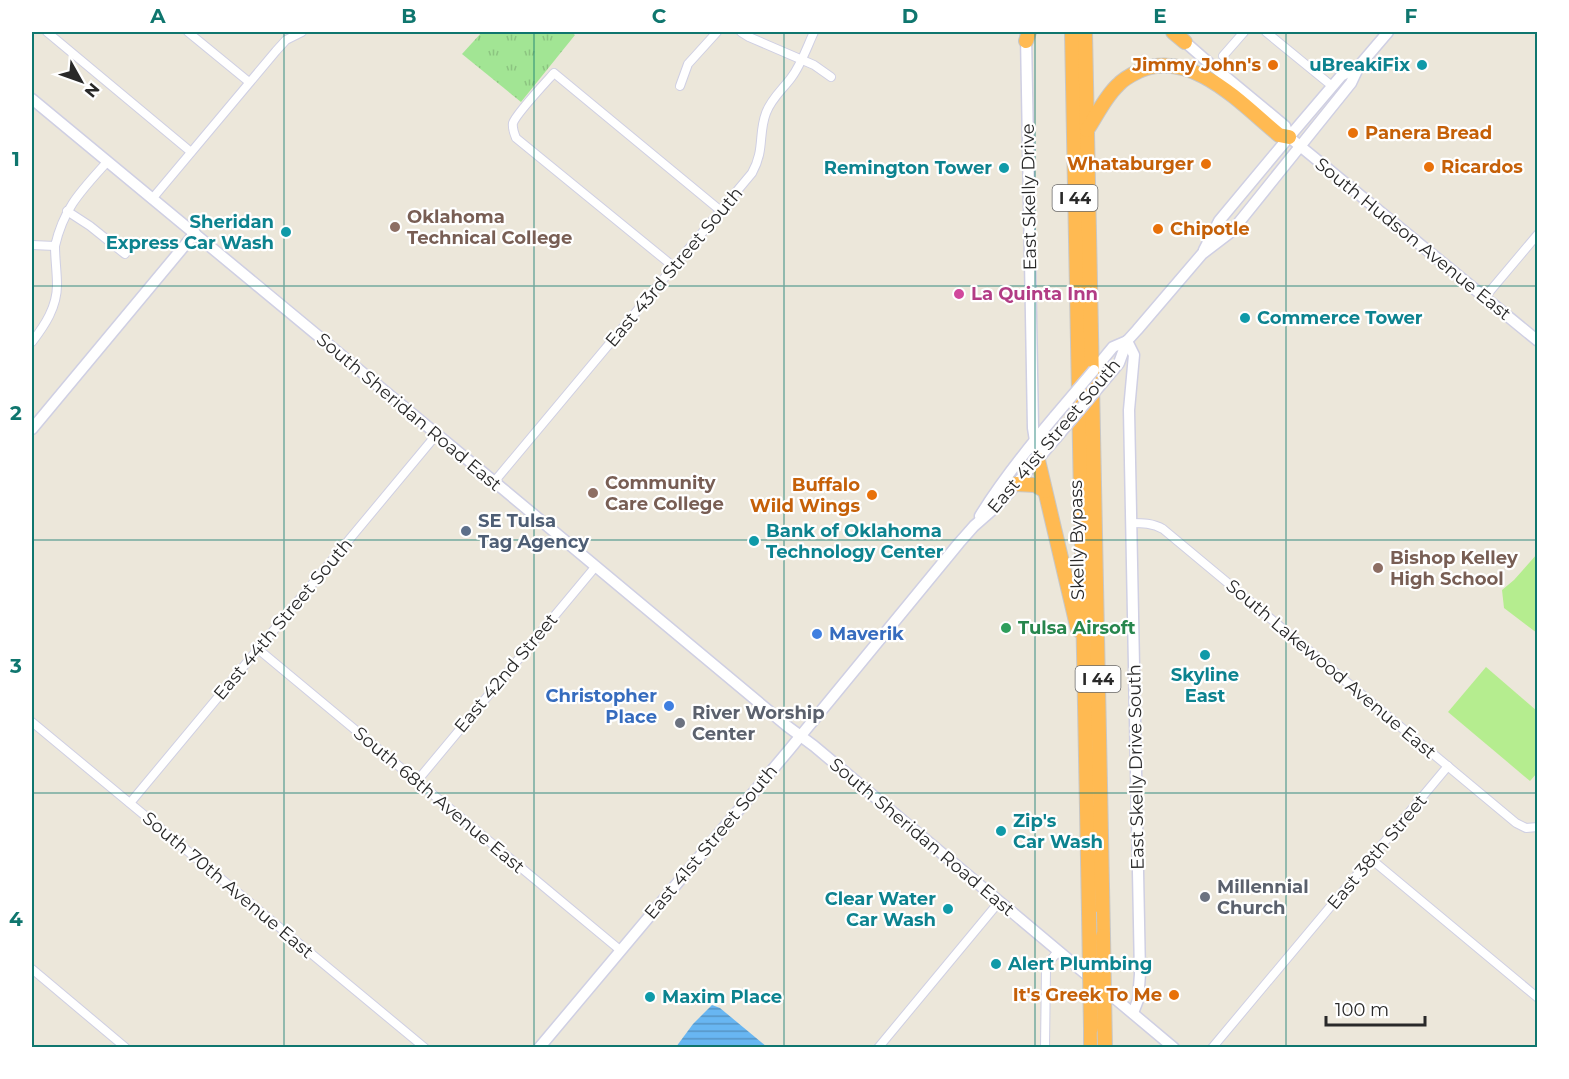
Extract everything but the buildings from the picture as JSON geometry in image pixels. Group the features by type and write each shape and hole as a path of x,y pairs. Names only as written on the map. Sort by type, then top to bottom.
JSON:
{"highway":[{"name":"Skelly Bypass","path":"1072,32 1091,1047"},
{"name":"Skelly Bypass","path":"1085,32 1105,1047"},
{"path":"1173,32 1181,37"},
{"path":"1087,130 1111,92 1126,78 1146,68 1167,65 1189,69 1209,79 1279,135 1289,137"},
{"path":"1038,460 1084,655"},
{"path":"1016,484 1035,485 1045,491"}],"main road":[{"name":"East 41st Street South","path":"974,526 999,504 1038,460 1119,363 1128,341 1202,254 1232,231 1351,83 1359,66 1388,32"},
{"name":"East Skelly Drive","path":"1027,35 1033,428 1038,460"},
{"path":"1181,37 1285,126 1289,137"},
{"name":"East 41st Street South","path":"1202,254 1219,221 1289,137 1341,76 1359,66"},
{"name":"South Sheridan Road East","path":"32,99 1174,1047"},
{"name":"South Hudson Avenue East","path":"1289,137 1538,341"},
{"path":"32,429 195,233"},
{"name":"East 41st Street South","path":"539,1047 974,526 992,497 1055,416 1113,347 1128,341"},
{"name":"East Skelly Drive South","path":"1128,341 1134,355 1129,410 1140,974 1139,992 1133,1013"}],"street":[{"path":"47,32 191,152"},
{"path":"188,32 249,82"},
{"path":"152,199 282,44 302,32"},
{"path":"681,86 688,64 717,32"},
{"path":"741,32 814,65 831,77"},
{"name":"East 43rd Street South","path":"494,482 756,166 761,149 765,114 792,77 814,32"},
{"path":"1223,56 1244,32"},
{"path":"1266,32 1332,86"},
{"path":"674,267 516,138 513,122 554,73 721,211"},
{"path":"32,342 45,325 54,302 57,286 55,246 60,227 75,198 106,162"},
{"path":"67,211 125,254"},
{"path":"1485,297 1538,234"},
{"path":"32,245 55,246"},
{"name":"East 44th Street South","path":"130,803 437,434"},
{"name":"South Lakewood Avenue East","path":"1131,523 1143,523 1163,529 1516,823 1526,828 1538,827"},
{"name":"East 42nd Street","path":"417,781 596,566"},
{"name":"South 68th Avenue East","path":"258,649 620,950"},
{"name":"South 70th Avenue East","path":"32,722 425,1047"},
{"name":"East 38th Street","path":"1212,1047 1448,766"},
{"path":"1371,859 1538,998"},
{"path":"878,1047 999,902"},
{"path":"1045,1047 1046,969 1058,951"},
{"path":"32,969 126,1047"}],"green space":[{"path":"482,32 571,32 575,35 521,102 462,54"},
{"path":"1537,554 1537,633 1504,608 1502,590"},
{"path":"1486,667 1537,711 1537,773 1530,781 1448,712"}],"water":[{"path":"712,1005 720,1008 767,1047 676,1047 693,1024"}],"place":[{"name":"Jimmy John's","path":"1273,65"},
{"name":"uBreakiFix","path":"1422,65"},
{"name":"Panera Bread","path":"1353,133"},
{"name":"Whataburger","path":"1206,164"},
{"name":"Ricardos","path":"1429,167"},
{"name":"Remington Tower","path":"1004,168"},
{"name":"Oklahoma Technical College","path":"395,227"},
{"name":"Chipotle","path":"1158,229"},
{"name":"Sheridan Express Car Wash","path":"286,232"},
{"name":"La Quinta Inn","path":"959,294"},
{"name":"Commerce Tower","path":"1245,318"},
{"name":"Community Care College","path":"593,493"},
{"name":"Buffalo Wild Wings","path":"872,495"},
{"name":"SE Tulsa Tag Agency","path":"466,531"},
{"name":"Bank of Oklahoma Technology Center","path":"754,541"},
{"name":"Bishop Kelley High School","path":"1378,568"},
{"name":"Tulsa Airsoft","path":"1006,628"},
{"name":"Maverik","path":"817,634"},
{"name":"Skyline East","path":"1205,655"},
{"name":"Christopher Place","path":"669,706"},
{"name":"River Worship Center","path":"680,723"},
{"name":"Zip's Car Wash","path":"1001,831"},
{"name":"Millennial Church","path":"1205,897"},
{"name":"Clear Water Car Wash","path":"948,909"},
{"name":"Alert Plumbing","path":"996,964"},
{"name":"It's Greek To Me","path":"1174,995"},
{"name":"Maxim Place","path":"650,997"}]}
